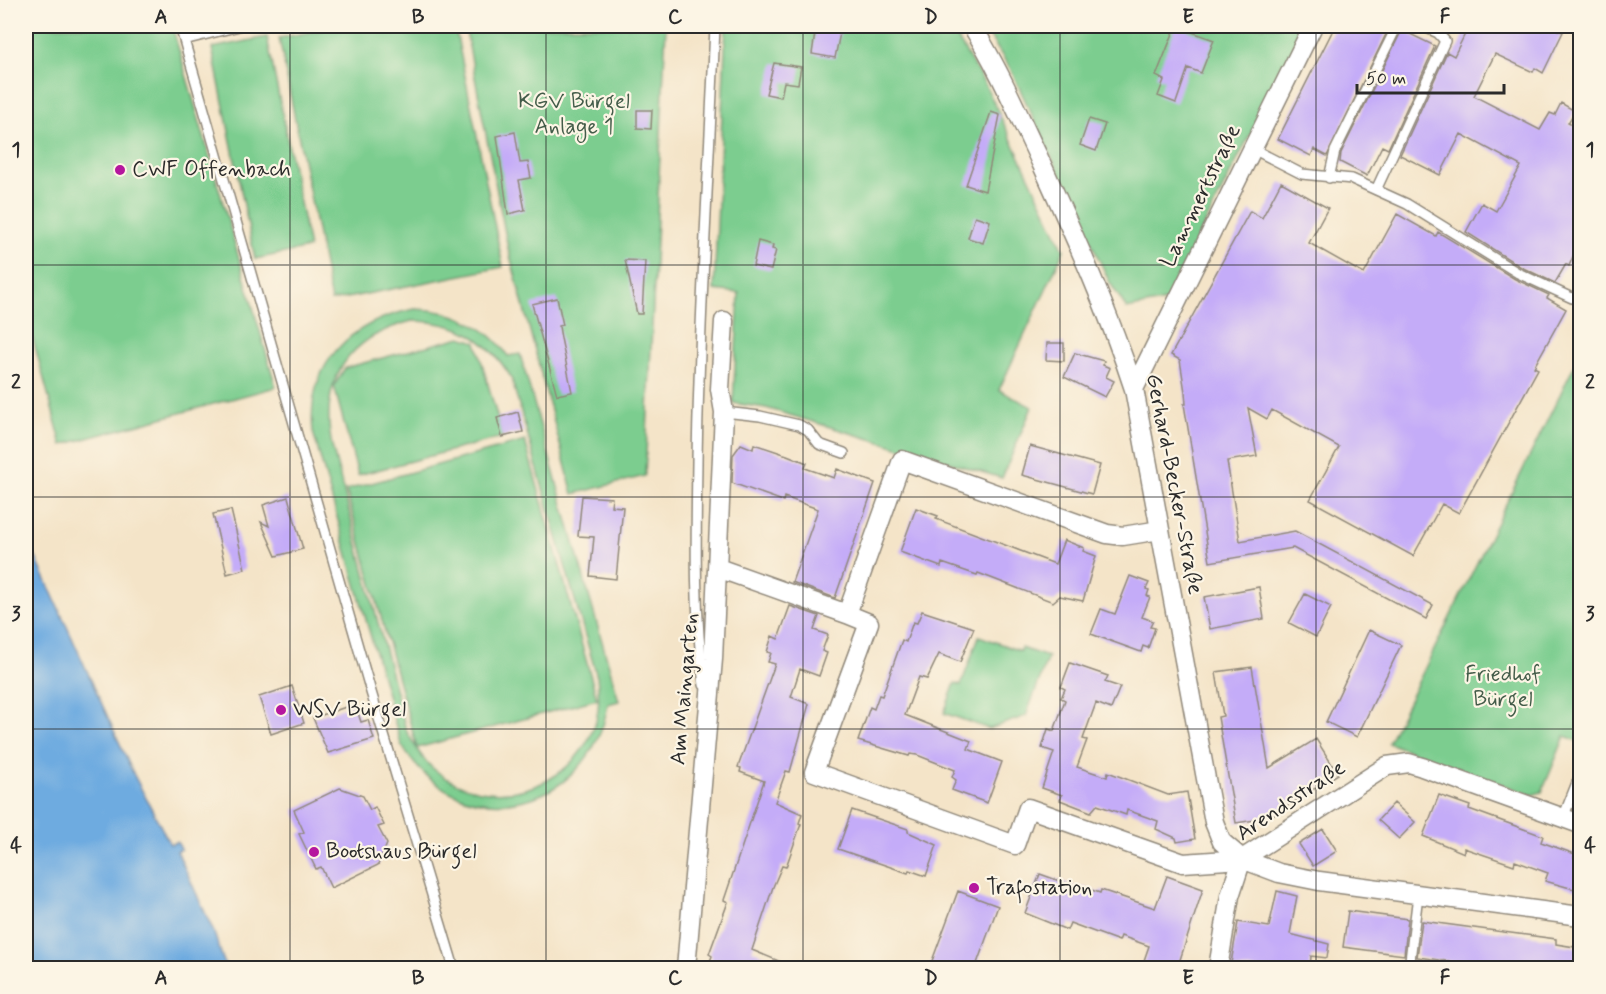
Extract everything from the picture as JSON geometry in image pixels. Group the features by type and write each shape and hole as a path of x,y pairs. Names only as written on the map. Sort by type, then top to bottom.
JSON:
{"street":[{"name":"Gerhard-Becker-Straße","path":"972,26 1000,74 1072,231 1120,347 1134,389 1214,822 1222,842 1242,859"},
{"name":"Lammertstraße","path":"1134,389 1313,26"},
{"name":"Am Maingarten","path":"686,969 718,568 724,412 720,389 724,321"},
{"path":"847,614 902,460 1107,534 1123,536 1160,530"},
{"path":"718,568 869,623 814,772 1015,844 1028,808 1183,863 1242,859 1230,896 1218,969"},
{"name":"Arendsstraße","path":"1242,859 1387,766 1398,764 1422,767 1581,825"},
{"name":"Arendsstraße","path":"1242,859 1297,877 1581,916"}],"lane":[{"path":"180,26 371,692 454,969"},
{"path":"184,40 239,26"},
{"path":"708,711 699,649 694,558 698,394 715,26"},
{"path":"1329,178 1335,151 1397,26"},
{"path":"1376,190 1445,41 1438,33 1422,26"},
{"path":"1251,148 1302,174 1353,179 1407,204 1518,273 1572,298 1581,296"},
{"path":"724,412 760,416 799,425 808,430 819,444 844,453"},
{"path":"1563,818 1581,775"},
{"path":"1409,969 1418,895"}],"green space":[{"name":"CWF Offenbach","path":"26,26 172,26 276,387 62,445 26,314"},
{"path":"341,26 455,26 503,267 331,301 279,38"},
{"name":"KGV Bürgel Anlage 1","path":"465,26 666,26 645,476 573,494 508,248"},
{"path":"726,26 950,26 985,84 1064,250 999,390 1032,407 1002,478 766,408 733,403 739,293 714,290"},
{"path":"983,26 1305,26 1166,301 1127,309 1110,283 1010,68"},
{"path":"267,37 309,248 255,259 212,48"},
{"path":"415,309 442,312 479,327 490,335 508,356 520,354 619,701 608,704 597,741 576,770 550,790 519,801 487,803 455,794 425,775 401,744 313,432 313,407 317,385 325,366 337,349 353,335 392,315","holes":["412,321 458,328 470,334 491,351 511,377 597,677 599,696 597,715 594,727 582,749 567,767 547,780 526,789 503,793 479,791 456,783 426,762 406,730 332,446 329,423 330,401 334,382 343,365 355,350 370,338 389,328"]},
{"path":"461,337 476,342 503,437 358,475 334,386 345,368"},
{"name":"Friedhof Bürgel","path":"1580,354 1580,742 1565,736 1542,792 1532,795 1388,743"},
{"path":"525,441 597,699 417,748 346,490"},
{"path":"979,636 1020,651 1021,648 1048,657 1026,716 989,729 944,713 955,683 961,685"}],"water":[{"path":"26,536 134,775 170,844 177,842 181,849 177,851 213,930 226,968 26,968"}],"building":[{"path":"816,26 841,28 835,58 812,54"},
{"path":"1176,26 1214,40 1201,73 1188,68 1176,103 1158,96 1164,80 1156,76"},
{"path":"1335,26 1390,26 1327,156 1314,149 1311,156 1278,139"},
{"path":"1469,26 1549,26 1563,32 1543,73 1535,68 1533,72 1495,54 1474,96 1540,130 1550,113 1555,115 1561,103 1575,111 1568,123 1581,130 1581,238 1569,266 1566,264 1555,283 1521,267 1466,232 1482,203 1496,211 1521,166 1461,134 1440,175 1400,155 1447,52 1454,56"},
{"path":"1402,30 1435,46 1388,149 1382,146 1367,176 1340,162 1341,153"},
{"path":"774,63 801,67 798,84 784,82 781,97 766,94"},
{"path":"637,110 652,110 651,129 637,128"},
{"path":"991,112 1000,115 985,191 966,185"},
{"path":"1089,119 1105,124 1096,151 1080,145"},
{"path":"515,132 520,163 528,162 531,178 519,180 525,210 508,214 497,136"},
{"path":"1281,182 1328,208 1309,243 1364,274 1397,214 1436,236 1438,232 1515,279 1549,295 1547,298 1566,309 1534,367 1538,369 1459,513 1442,504 1413,556 1310,500 1339,447 1272,410 1267,419 1248,408 1257,456 1227,461 1240,541 1295,531 1433,605 1426,619 1293,548 1210,562 1184,404 1186,404 1185,392 1180,360 1171,355 1250,211 1262,218"},
{"path":"975,216 990,221 983,243 968,238"},
{"path":"758,241 773,245 772,249 776,250 771,270 753,266"},
{"path":"625,260 645,261 642,314 637,314"},
{"path":"557,298 563,325 559,326 572,392 557,395 532,304"},
{"path":"1047,343 1064,343 1064,361 1046,360"},
{"path":"1075,353 1104,361 1103,365 1110,368 1106,377 1114,381 1105,397 1064,377"},
{"path":"518,412 523,432 502,437 497,418"},
{"path":"741,444 753,449 754,444 787,455 807,463 805,468 834,478 837,469 875,483 835,598 792,582 818,509 784,497 783,501 732,483 733,455"},
{"path":"1030,446 1100,465 1092,494 1022,475"},
{"path":"582,496 612,498 611,506 623,507 616,579 590,576 594,537 578,536"},
{"path":"288,497 303,549 276,556 261,522 269,526 263,505"},
{"path":"916,508 938,516 936,519 1055,564 1064,540 1084,548 1083,551 1096,556 1083,601 1060,596 1053,602 978,573 977,575 942,563 941,567 900,552"},
{"path":"231,510 245,569 227,574 213,514"},
{"path":"1130,576 1149,583 1146,589 1149,590 1147,596 1150,597 1142,617 1153,621 1150,627 1155,628 1148,648 1143,646 1141,652 1091,634 1101,609 1115,614"},
{"path":"1259,587 1264,619 1210,629 1204,597"},
{"path":"1305,594 1331,607 1316,637 1289,623"},
{"path":"790,606 819,616 814,630 828,635 822,651 827,653 819,676 800,669 791,697 809,704 790,772 786,771 775,802 802,814 799,823 801,824 786,867 782,866 773,887 752,950 798,969 707,969 712,956 709,954 728,902 724,900 764,781 740,772 741,768 738,767 775,664 768,662 771,653 767,652 772,636 778,639"},
{"path":"922,611 974,628 960,662 939,654 927,679 919,677 905,715 971,741 968,749 1002,762 987,803 952,790 956,780 952,777 955,770 917,755 910,754 909,756 858,741 870,707 874,709 879,695 882,696 902,640 906,642 913,622 917,623"},
{"path":"1369,630 1401,645 1357,737 1326,722"},
{"path":"1070,663 1108,676 1105,682 1120,687 1111,709 1096,703 1083,739 1087,740 1077,767 1107,777 1108,772 1168,795 1187,792 1195,839 1177,842 1176,838 1156,829 1158,821 1127,810 1126,815 1097,805 1091,812 1060,800 1062,795 1042,788 1054,752 1042,748 1048,729 1054,731 1065,700 1061,698 1065,689 1061,687"},
{"path":"1252,667 1269,768 1316,739 1338,774 1268,818 1236,823 1218,717 1223,716 1216,672"},
{"name":"WSV Bürgel","path":"292,686 304,723 271,734 259,697"},
{"path":"355,704 361,722 368,720 374,739 328,753 313,718"},
{"path":"340,788 363,796 370,810 375,807 384,825 378,827 387,844 378,865 331,888 321,867 316,869 299,834 304,832 294,810"},
{"path":"1439,795 1470,806 1469,809 1543,836 1541,842 1575,854 1574,857 1581,860 1581,891 1545,881 1548,873 1515,861 1514,865 1464,848 1464,853 1423,836"},
{"path":"1394,803 1415,822 1399,839 1378,820"},
{"path":"852,810 908,829 908,832 937,845 926,876 909,870 908,873 838,849"},
{"path":"1323,829 1337,851 1313,866 1299,844"},
{"path":"1040,874 1082,889 1083,887 1100,893 1101,890 1155,908 1167,876 1203,889 1177,969 1141,969 1149,946 1121,936 1119,941 1070,923 1067,930 1025,913"},
{"path":"958,891 998,906 975,969 929,969"},
{"path":"1277,891 1297,896 1290,934 1329,944 1327,958 1311,956 1310,969 1230,969 1238,922 1269,927"},
{"path":"1348,911 1408,919 1404,955 1343,947"},
{"path":"1422,921 1556,939 1556,944 1581,948 1581,966 1560,963 1560,969 1505,969 1417,957"}],"place":[{"name":"CWF Offenbach","path":"120,170"},
{"name":"WSV Bürgel","path":"281,710"},
{"name":"Bootshaus Bürgel","path":"314,852"},
{"name":"Trafostation","path":"974,888"}]}
